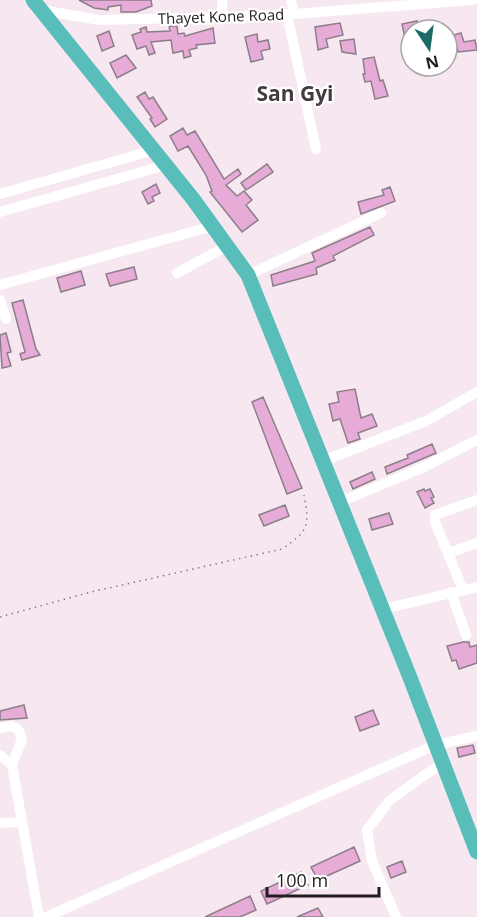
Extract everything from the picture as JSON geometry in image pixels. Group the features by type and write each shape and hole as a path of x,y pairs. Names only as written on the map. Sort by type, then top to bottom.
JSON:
{"highway":[{"path":"37,5 213,225 248,275 383,609 477,852"}],"street":[{"path":"222,0 223,17"},
{"path":"291,0 291,14 316,149"},
{"name":"Thayet Kone Road","path":"37,5 100,20 291,14 473,0"},
{"path":"0,194 154,150"},
{"path":"0,212 166,165"},
{"path":"248,275 381,213"},
{"path":"0,285 213,225"},
{"path":"177,273 227,246"},
{"path":"0,300 6,319"},
{"path":"323,461 426,421 477,392"},
{"path":"340,502 422,468 477,440"},
{"path":"463,590 435,522 435,515 477,500"},
{"path":"449,553 477,543"},
{"path":"383,609 477,587"},
{"path":"450,592 466,635"},
{"path":"0,728 11,726 18,729 22,739 12,765 39,917"},
{"path":"46,917 435,745 477,736"},
{"path":"0,755 12,765"},
{"path":"396,917 372,861 367,830 390,800 442,763"},
{"path":"0,823 22,822"}],"path":[{"path":"0,617 91,592 282,549 301,536 309,521 304,495"}],"building":[{"path":"79,0 151,0 152,6 136,12 121,12 121,5 108,7 108,10 94,8"},
{"path":"340,23 343,35 326,39 328,47 318,50 315,27"},
{"path":"169,26 177,26 178,34 184,33 185,36 213,28 215,43 196,45 197,48 189,50 191,56 184,58 183,51 173,53 171,40 151,42 155,53 149,55 146,46 137,49 132,35 141,32 140,29 146,27 147,32 170,31"},
{"path":"109,31 114,46 102,51 97,36"},
{"path":"461,33 464,42 475,40 477,50 459,52 459,34"},
{"path":"257,34 258,42 268,40 270,49 261,51 263,59 251,62 245,37"},
{"path":"354,39 356,54 342,52 340,41"},
{"path":"126,55 136,68 117,78 110,63"},
{"path":"374,57 380,81 383,80 388,96 375,99 371,81 365,82 363,74 365,74 363,59"},
{"path":"145,92 149,99 153,97 167,119 155,127 150,119 152,118 137,97"},
{"path":"183,128 187,135 195,131 224,179 238,169 241,174 226,185 237,196 244,191 252,200 246,205 258,220 242,232 210,192 212,191 206,175 188,146 178,151 170,136"},
{"path":"267,164 273,172 246,190 241,183"},
{"path":"156,184 160,193 152,197 154,201 148,204 142,192"},
{"path":"390,187 395,201 361,214 358,202 384,195 382,190"},
{"path":"370,227 374,235 333,256 335,260 316,268 317,274 273,286 271,275 315,261 312,253"},
{"path":"134,267 137,279 110,286 106,274"},
{"path":"81,271 85,285 61,292 57,278"},
{"path":"23,300 36,349 40,355 22,360 20,354 25,352 12,303"},
{"path":"6,333 11,352 7,353 11,366 2,368 0,335"},
{"path":"355,389 361,418 372,414 377,426 358,433 360,439 348,443 340,419 333,421 329,404 339,402 337,392"},
{"path":"263,397 302,488 287,494 252,402"},
{"path":"432,444 436,453 387,474 385,467 408,458 407,455"},
{"path":"372,472 375,479 353,489 350,482"},
{"path":"424,489 425,491 430,489 434,497 431,498 434,503 425,508 417,492"},
{"path":"285,505 289,516 264,526 259,515"},
{"path":"389,513 393,524 372,530 369,519"},
{"path":"469,642 470,647 477,645 477,663 459,669 456,660 452,661 447,646"},
{"path":"24,705 27,718 0,720 0,711"},
{"path":"373,710 379,724 360,731 355,717"},
{"path":"473,745 475,753 459,757 457,748"},
{"path":"354,847 360,861 318,880 311,867"},
{"path":"402,861 406,872 391,878 387,867"},
{"path":"301,872 308,885 267,904 261,891"},
{"path":"250,896 256,910 240,917 205,917"},
{"path":"318,908 323,917 297,917"}],"district":[{"name":"San Gyi","path":"295,93"}]}
